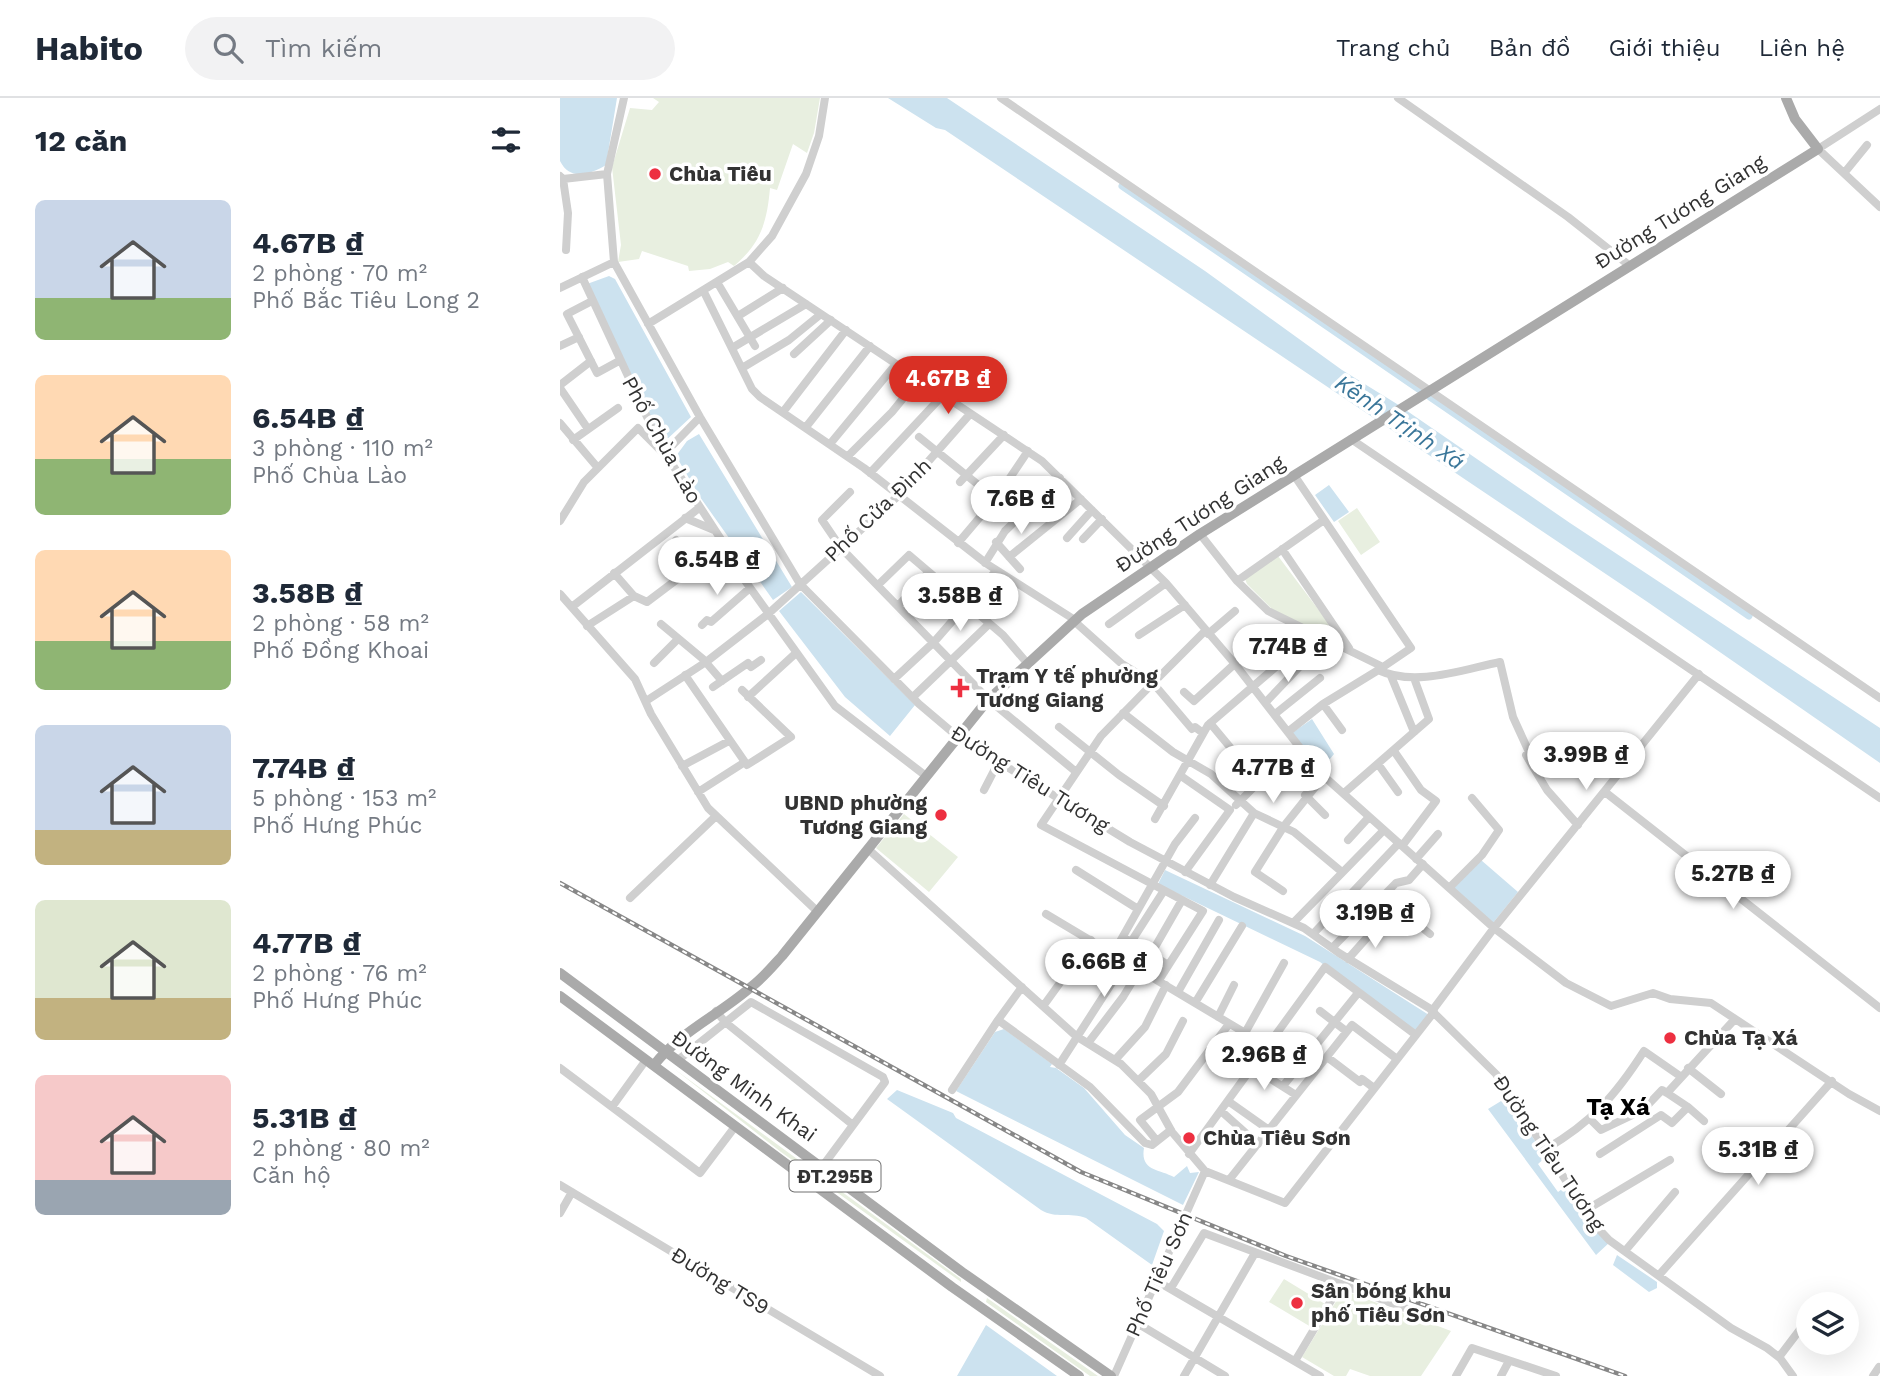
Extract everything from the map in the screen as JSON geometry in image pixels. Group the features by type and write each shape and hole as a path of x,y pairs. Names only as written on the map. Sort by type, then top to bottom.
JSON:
{"main road":[{"path":"1786,98 1795,119 1818,149"},
{"name":"Đường Tương Giang","path":"650,1062 762,977 818,912 989,699 1074,621 1200,534 1818,149"},
{"name":"Đường Minh Khai","path":"560,973 977,1282 1112,1376"},
{"name":"Đường Minh Khai","path":"560,996 734,1128 1079,1376"},
{"path":"966,1297 977,1282"}],"street":[{"name":"Đường Tiêu Tương","path":"624,98 607,174 614,262 700,417 800,584 913,698 958,737 998,764 1166,862 1210,885 1294,922 1433,1012 1496,1074 1586,1210 1609,1240 1731,1328 1779,1357"},
{"path":"648,324 749,262 772,236 806,174 819,136 825,98"},
{"path":"1001,98 1880,698"},
{"path":"1398,98 1568,217 1630,266"},
{"path":"1880,109 1818,149 1880,208"},
{"path":"1845,172 1867,145"},
{"path":"566,250 568,213 561,178 607,174"},
{"path":"560,288 614,262"},
{"path":"749,262 806,304 1028,451 1060,478 1167,583 1324,776 1494,928 1566,983 1607,1005 1617,1005 1653,993 1671,999 1709,1003 1880,1111"},
{"name":"Phố Chùa Lào","path":"582,277 664,454 750,588 835,706 926,776"},
{"path":"717,282 755,346"},
{"path":"738,316 783,288"},
{"path":"704,290 752,389 848,456 897,497 996,571 1074,621 1122,664 1153,683 1192,729 1195,727 1203,733"},
{"path":"592,301 567,314 597,373 619,361"},
{"path":"732,348 749,335 806,304"},
{"path":"741,368 789,340 821,314"},
{"path":"794,354 831,320"},
{"path":"783,412 846,330"},
{"path":"560,346 579,337"},
{"path":"806,428 870,346"},
{"path":"588,429 560,387 591,361"},
{"path":"830,444 895,364"},
{"path":"848,456 892,412 919,379"},
{"path":"870,473 943,395"},
{"path":"573,440 618,408"},
{"name":"Phố Cửa Đình","path":"646,701 706,662 768,614 897,497 970,414"},
{"path":"560,521 584,482 638,428 664,454 700,417"},
{"path":"560,423 598,468"},
{"path":"962,478 1004,435"},
{"path":"919,436 962,478 981,487"},
{"path":"1351,439 1880,798"},
{"path":"958,543 997,497 1028,451"},
{"path":"1289,731 1323,704 1411,648 1294,475"},
{"path":"985,563 996,542 1060,478"},
{"path":"850,492 822,520 841,548 989,699 1074,771"},
{"path":"1009,557 1081,499"},
{"path":"573,606 699,508"},
{"path":"1067,538 1092,510"},
{"path":"685,518 714,530"},
{"path":"1083,539 1102,519"},
{"path":"1237,581 1324,520"},
{"path":"1200,534 1237,581 1280,619 1351,650 1391,676 1414,678 1500,662 1513,717 1529,752 1526,755 1547,790 1578,825"},
{"path":"676,540 694,567"},
{"path":"996,542 1020,569"},
{"path":"614,573 634,596 647,602 724,544"},
{"path":"1282,550 1351,650"},
{"path":"878,585 909,555 927,574 989,624 1027,663"},
{"path":"894,679 968,605 996,571"},
{"path":"898,606 927,574"},
{"path":"1109,624 1167,583"},
{"path":"702,625 708,620 711,622 750,588"},
{"path":"560,594 635,679 682,766 716,816 818,912"},
{"path":"587,626 634,596"},
{"path":"1139,635 1185,605"},
{"path":"1115,1060 1145,1027 1168,965 1203,911 1151,886 1041,825 1074,771 1123,713 1206,632 1235,611"},
{"path":"661,624 706,662 722,681"},
{"path":"913,698 953,662 989,624"},
{"path":"654,663 678,639"},
{"path":"1184,692 1194,701 1262,639"},
{"path":"1266,702 1326,639"},
{"path":"748,697 796,653"},
{"path":"713,687 748,663 751,667 761,660"},
{"path":"1155,819 1210,723 1278,665"},
{"path":"868,849 1076,1035 1115,1060 1138,1081 1158,1106 1171,1130 1205,1171 1285,1203 1416,1035 1494,928 1699,674"},
{"path":"685,675 747,765 791,737 741,690"},
{"path":"1391,676 1414,732"},
{"path":"1275,714 1301,687 1320,678"},
{"path":"1343,793 1429,719 1414,678"},
{"path":"1323,704 1342,730"},
{"path":"1123,713 1188,762 1211,774 1254,813 1284,826 1342,872"},
{"path":"1210,723 1261,780 1272,784 1278,782 1309,760"},
{"path":"1059,727 1088,752 1164,806"},
{"path":"682,766 729,741"},
{"path":"1313,934 1400,844 1436,801 1421,790 1394,751"},
{"path":"698,792 745,762"},
{"path":"984,790 998,764"},
{"path":"1378,764 1398,792"},
{"path":"1181,776 1230,810"},
{"path":"1283,891 1255,872 1305,796 1324,776"},
{"path":"1185,872 1230,810 1261,780"},
{"path":"1605,792 1880,1008"},
{"path":"1305,796 1325,815"},
{"path":"1449,888 1482,855 1499,830 1472,798"},
{"path":"1210,885 1254,813"},
{"path":"630,898 716,816"},
{"path":"1348,840 1369,817"},
{"path":"1113,954 1151,886 1195,818"},
{"path":"1294,922 1384,830"},
{"path":"1332,948 1383,895 1399,881 1409,880 1438,834"},
{"path":"1076,870 1138,909"},
{"path":"1131,942 1163,892"},
{"path":"1383,895 1430,934"},
{"path":"1151,954 1182,901"},
{"path":"1046,914 1267,1046"},
{"path":"1178,992 1219,920"},
{"path":"1348,959 1380,923"},
{"path":"1195,1003 1242,926"},
{"path":"1122,937 1168,965"},
{"path":"1044,1005 1090,940"},
{"path":"1059,1065 1126,961"},
{"path":"1245,1033 1284,963"},
{"path":"1189,1154 1325,968 1416,1035"},
{"path":"1088,1042 1123,997 1140,969"},
{"path":"1218,1017 1234,985"},
{"path":"952,1090 1022,987"},
{"path":"1283,1086 1358,993"},
{"path":"678,1060 751,1002 883,1077 885,1082 822,1167"},
{"path":"1320,1011 1346,1031"},
{"path":"716,1012 853,1125"},
{"path":"1667,1093 1735,1019"},
{"path":"998,1020 1090,1087 1143,1142 1150,1145 1171,1130"},
{"path":"1138,1081 1166,1054 1183,1021"},
{"path":"1157,1141 1140,1120 1178,1092 1230,1024"},
{"path":"1229,1180 1352,1025 1397,1059"},
{"path":"1546,1149 1591,1120 1620,1089 1644,1052 1680,1076"},
{"path":"1326,1057 1360,1082 1362,1079 1374,1088"},
{"path":"612,1107 650,1062"},
{"path":"1253,1064 1260,1072 1296,1095"},
{"path":"560,1068 700,1173 734,1128"},
{"path":"1688,1068 1721,1094"},
{"path":"1659,1275 1832,1081"},
{"path":"1591,1120 1601,1130 1605,1129 1643,1110 1662,1090 1704,1121"},
{"path":"1228,1101 1269,1130"},
{"path":"1600,1154 1661,1115 1672,1124 1688,1107"},
{"path":"1221,1111 1258,1144"},
{"path":"1586,1210 1670,1160"},
{"name":"Phố Tiêu Sơn","path":"1112,1376 1205,1171"},
{"name":"Đường TS9","path":"560,1185 880,1376"},
{"path":"560,1213 572,1192"},
{"path":"1625,1251 1675,1192"},
{"path":"1171,1288 1204,1233 1426,1316"},
{"path":"1184,1376 1255,1253"},
{"path":"1155,1280 1320,1376"},
{"path":"1295,1361 1341,1284"},
{"path":"1137,1323 1225,1376"},
{"path":"1793,1376 1779,1357 1796,1335"},
{"path":"1456,1376 1472,1348 1550,1375"},
{"path":"1501,1376 1509,1361"},
{"path":"1873,1376 1880,1367"}],"green space":[{"path":"653,98 820,98 814,133 807,153 793,144 777,190 770,188 761,231 751,249 734,266 728,262 710,269 689,271 688,266 642,251 639,259 618,262 621,245 612,167 630,108 652,110 659,102"},
{"path":"1357,508 1380,542 1361,555 1338,521"},
{"path":"1278,556 1327,621 1329,628 1325,635 1277,614 1247,584 1245,579"},
{"path":"904,814 958,857 929,892 876,848"},
{"path":"1124,940 1166,965 1158,978 1117,953"},
{"path":"673,1068 961,1279 961,1282 781,1152"},
{"name":"Sân bóng khu phố Tiêu Sơn","path":"1284,1279 1325,1304 1311,1327 1269,1302"},
{"path":"1343,1290 1451,1331 1421,1376 1370,1376 1350,1369 1346,1376 1334,1376 1302,1357"},
{"path":"987,1298 1098,1376 1090,1376 986,1302"}],"water":[{"path":"560,98 617,98 606,165 580,174 574,174 564,167 560,161"},
{"name":"Kênh Trịnh Xá","path":"888,98 947,98 1205,271 1342,370 1397,404 1570,523 1880,728 1880,763 1649,603 945,130 936,128"},
{"path":"609,276 615,279 691,417 663,443 587,284"},
{"path":"699,434 792,587 773,600 700,497 676,456 687,441"},
{"path":"1329,485 1349,512 1334,522 1315,495"},
{"path":"801,592 915,705 890,736 845,697 779,611"},
{"path":"1312,719 1334,754 1321,770 1292,733"},
{"path":"1481,860 1518,892 1493,923 1455,889"},
{"path":"1165,870 1305,936 1429,1015 1415,1032 1320,962 1158,884"},
{"path":"1004,1029 1052,1064 1050,1067 1056,1068 1084,1088 1125,1135 1144,1148 1145,1161 1152,1168 1174,1177 1187,1166 1190,1173 1199,1172 1183,1205 956,1091 995,1032"},
{"path":"897,1090 953,1113 956,1118 1157,1224 1164,1231 1152,1265 1086,1218 1041,1210 887,1099"},
{"path":"1506,1098 1546,1157 1538,1164 1558,1192 1566,1186 1610,1242 1596,1255 1488,1109"},
{"path":"1617,1255 1657,1282 1657,1288 1649,1292 1613,1265"},
{"path":"986,1325 1057,1376 957,1376"}],"waterway":[{"path":"1122,186 1420,390"},
{"path":"1430,397 1749,616"}],"railway":[{"path":"560,883 1081,1172 1286,1256 1625,1376"}],"place":[{"name":"Chùa Tiêu","path":"655,174"},
{"name":"Trạm Y tế phường Tương Giang","path":"960,688"},
{"name":"UBND phường Tương Giang","path":"941,815"},
{"name":"Chùa Tạ Xá","path":"1670,1038"},
{"name":"Chùa Tiêu Sơn","path":"1189,1138"},
{"name":"Sân bóng khu phố Tiêu Sơn","path":"1297,1303"}],"district":[{"name":"Tạ Xá","path":"1618,1107"}]}
